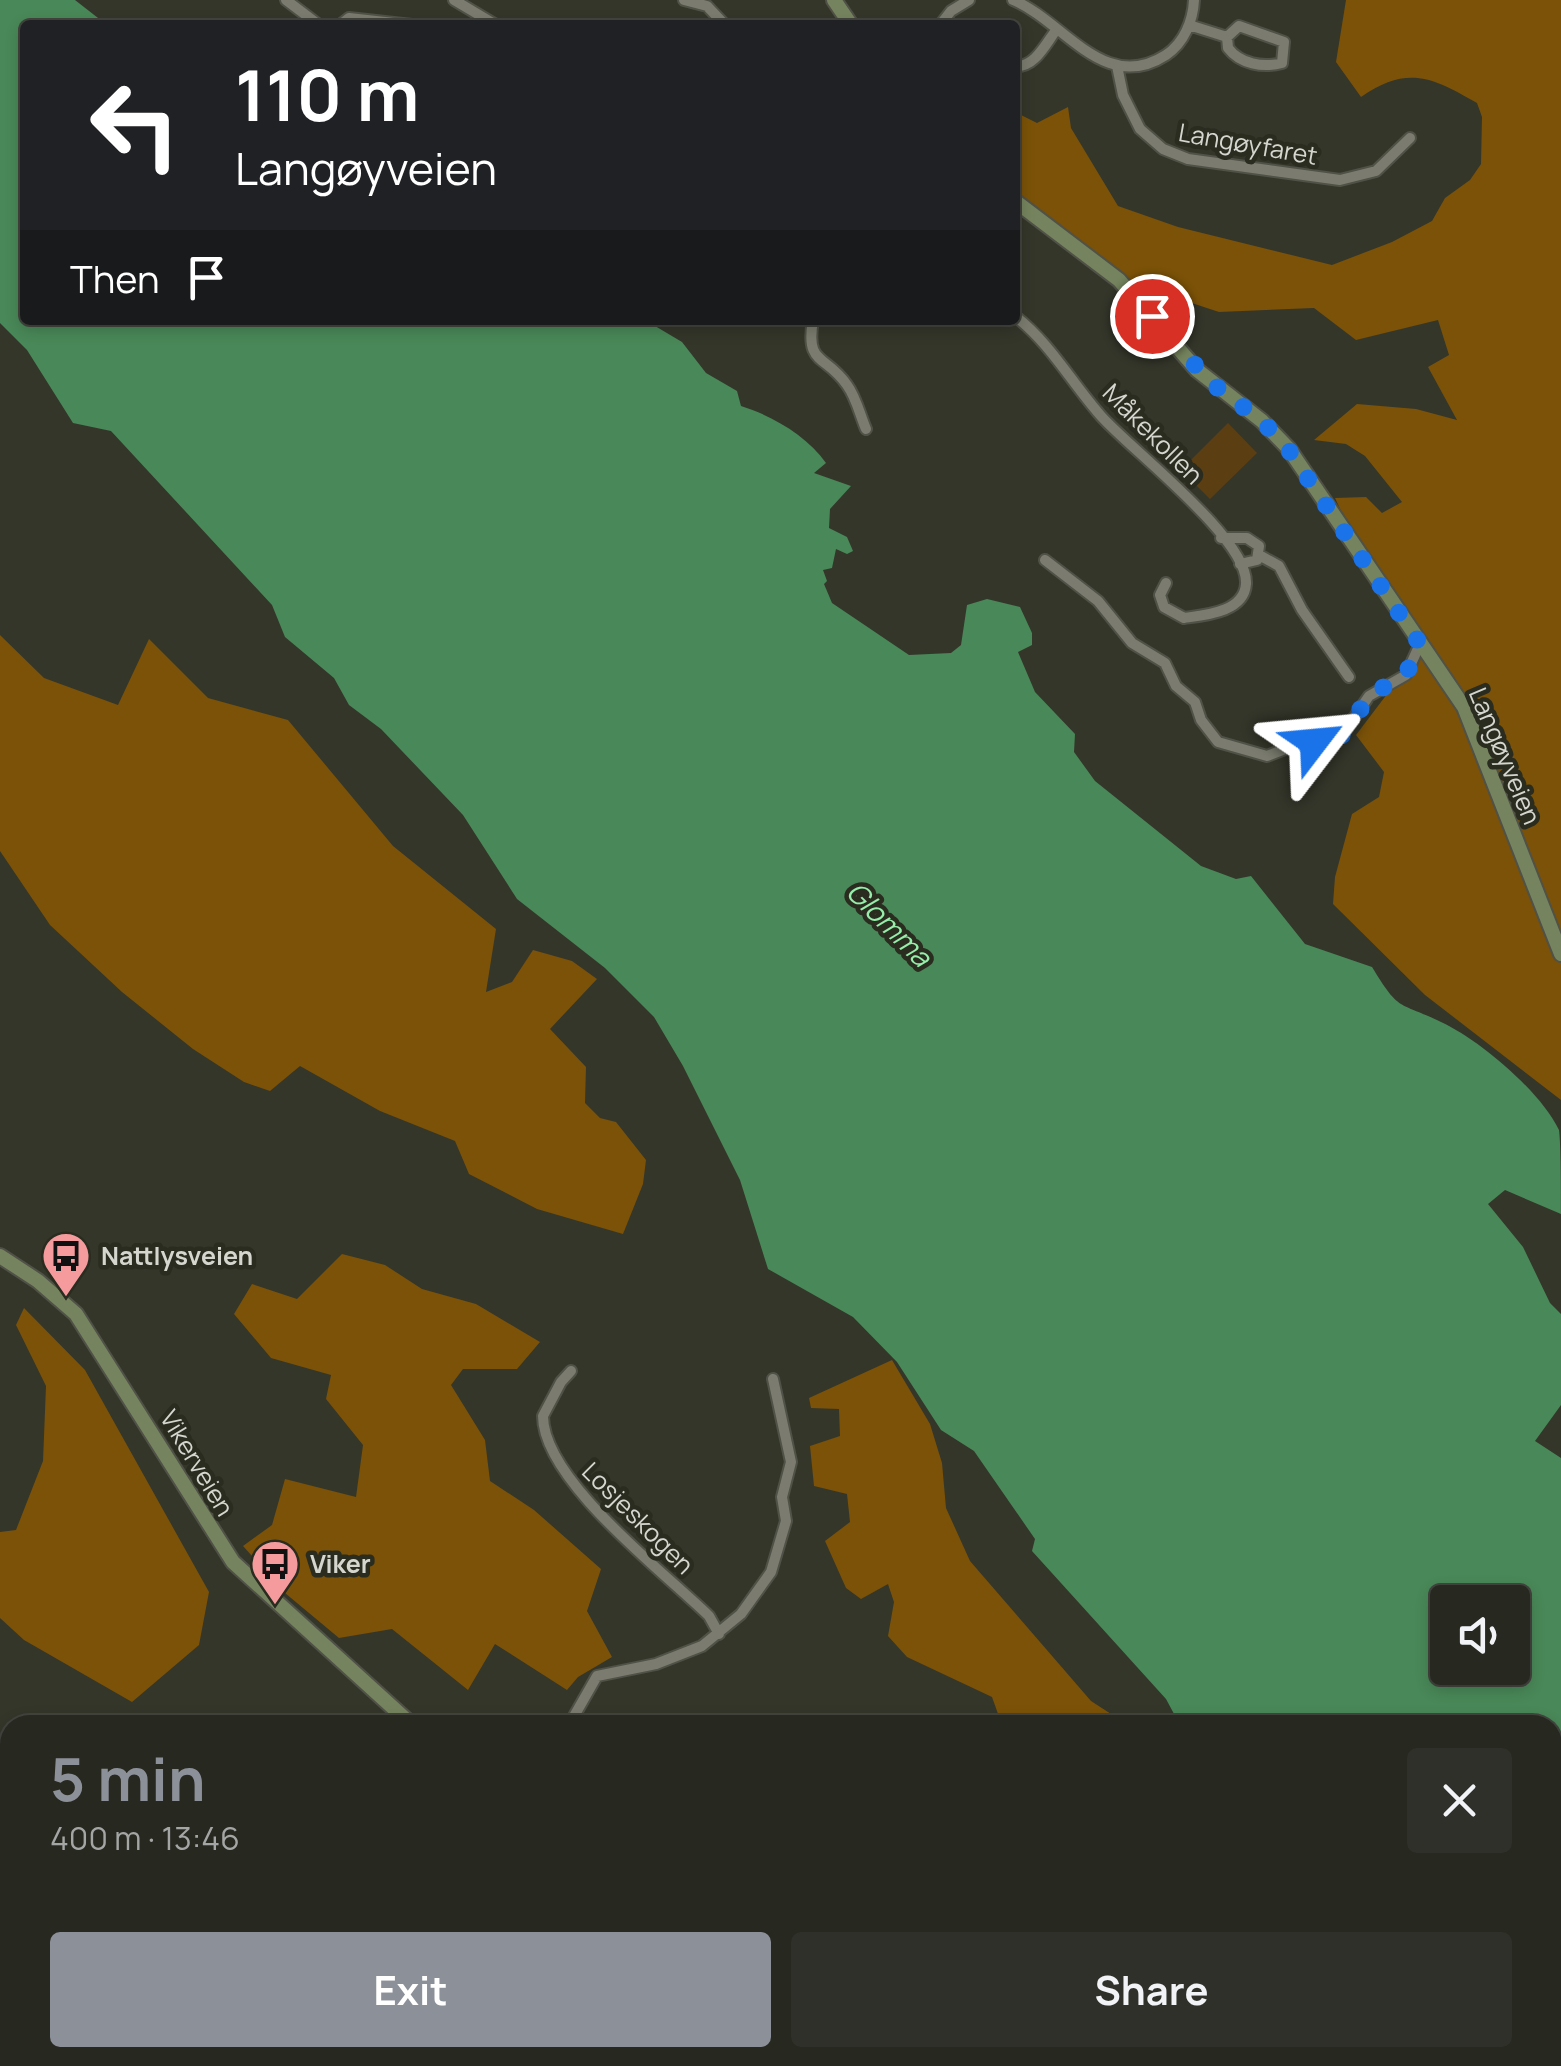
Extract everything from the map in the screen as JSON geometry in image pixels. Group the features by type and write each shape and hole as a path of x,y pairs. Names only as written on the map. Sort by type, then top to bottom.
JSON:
{"main road":[{"name":"Langøyveien","path":"1020,205 1119,280 1197,370 1273,432 1311,484 1456,694 1474,728 1561,954"},
{"name":"Vikerveien","path":"0,1256 38,1281 76,1314 233,1562 401,1715"}],"street":[{"path":"286,0 312,20"},
{"path":"454,0 485,20"},
{"path":"684,0 707,6 720,20"},
{"path":"944,20 969,0"},
{"path":"1014,0 1091,55 1117,66 1142,65 1169,53 1190,25 1194,0"},
{"path":"1190,25 1227,37"},
{"path":"1239,26 1247,27 1284,42 1286,56 1272,66 1243,61 1228,48 1227,37 1239,26"},
{"path":"1020,66 1033,60 1058,28"},
{"name":"Langøyfaret","path":"1117,66 1123,95 1140,129 1163,150 1188,159 1340,180 1376,172 1410,138"},
{"name":"Måkekollen","path":"1020,321 1054,352 1099,414 1191,500 1240,564"},
{"path":"812,325 810,346 815,356 846,383 866,430"},
{"name":"Måkekollen","path":"1221,538 1252,540 1259,546 1259,556 1279,566 1302,610 1349,677"},
{"path":"1166,583 1160,594 1170,614 1184,618 1216,612 1242,598 1246,584 1240,564 1259,556"},
{"path":"1046,560 1098,601 1132,643 1165,664 1176,686 1196,704 1201,720 1214,738 1261,756 1341,737 1369,696 1406,674 1420,644"},
{"name":"Losjeskogen","path":"571,1371 543,1416 558,1464 578,1490 709,1616 719,1634"},
{"path":"575,1715 597,1676 686,1655 719,1634 771,1572 786,1520 782,1497 791,1468 791,1449 772,1379"}],"shaded area":[{"path":"1346,0 1561,0 1561,1100 1425,995 1333,904 1335,877 1352,814 1379,797 1384,772 1356,735 1409,665 1419,633 1350,530 1335,498 1366,497 1382,513 1402,502 1365,456 1346,444 1314,440 1357,404 1416,409 1457,420 1428,367 1449,355 1438,320 1356,340 1314,308 1219,312 1137,285 1020,201 1020,114 1037,123 1068,107 1071,128 1118,206 1178,227 1332,265 1392,242 1432,221 1445,198 1470,180 1481,164 1482,117 1477,103 1419,78 1392,81 1361,97 1336,62"},
{"path":"1228,423 1257,453 1210,499 1181,470"},
{"path":"0,635 44,678 118,705 149,639 208,698 288,720 393,846 496,929 486,992 512,982 533,950 572,961 597,979 550,1029 586,1067 585,1103 600,1118 616,1122 646,1160 643,1184 623,1234 537,1209 469,1174 455,1141 380,1111 300,1066 270,1091 244,1082 193,1049 122,992 50,925 0,851"},
{"path":"342,1254 385,1265 422,1289 476,1304 540,1342 517,1369 463,1369 451,1385 485,1440 490,1481 534,1510 601,1569 587,1611 612,1657 578,1677 567,1690 495,1644 468,1690 392,1629 339,1638 285,1593 243,1546 272,1525 285,1479 356,1497 363,1445 326,1399 331,1375 271,1358 234,1314 252,1284 297,1299"},
{"path":"24,1308 85,1370 209,1592 199,1645 132,1702 24,1640 0,1618 0,1532 16,1530 43,1461 46,1386 16,1325"},
{"path":"892,1360 930,1424 942,1463 946,1508 970,1561 1091,1701 1113,1715 998,1715 992,1697 907,1657 888,1636 894,1602 888,1584 861,1599 846,1588 825,1541 850,1522 847,1494 814,1486 810,1446 840,1436 839,1409 811,1408 809,1398"}],"water":[{"name":"Glomma","path":"0,0 75,0 101,20 20,20 20,325 653,325 682,342 706,373 737,391 741,406 777,421 809,444 826,463 814,473 851,486 830,509 829,528 847,537 853,551 847,554 836,549 832,568 823,570 832,603 909,655 951,653 961,645 967,605 987,599 1020,607 1032,633 1032,645 1018,652 1035,692 1075,734 1074,752 1095,781 1201,866 1236,879 1251,876 1305,944 1372,967 1395,999 1473,1041 1524,1083 1559,1130 1561,1214 1505,1190 1488,1204 1523,1247 1550,1303 1561,1314 1561,1405 1535,1441 1561,1458 1561,1715 1175,1715 1166,1699 1032,1551 1035,1539 974,1451 941,1430 897,1362 853,1317 768,1269 740,1180 654,1017 605,968 517,899 463,815 381,729 349,705 334,678 285,637 272,605 111,431 73,423 27,350 0,323"}],"place":[{"name":"Nattlysveien","path":"66,1298"},
{"name":"Viker","path":"275,1606"}],"route":[{"path":"1152,316 1197,370 1262,421 1288,449 1420,644 1406,674 1369,696 1341,737 1314,742"}]}
